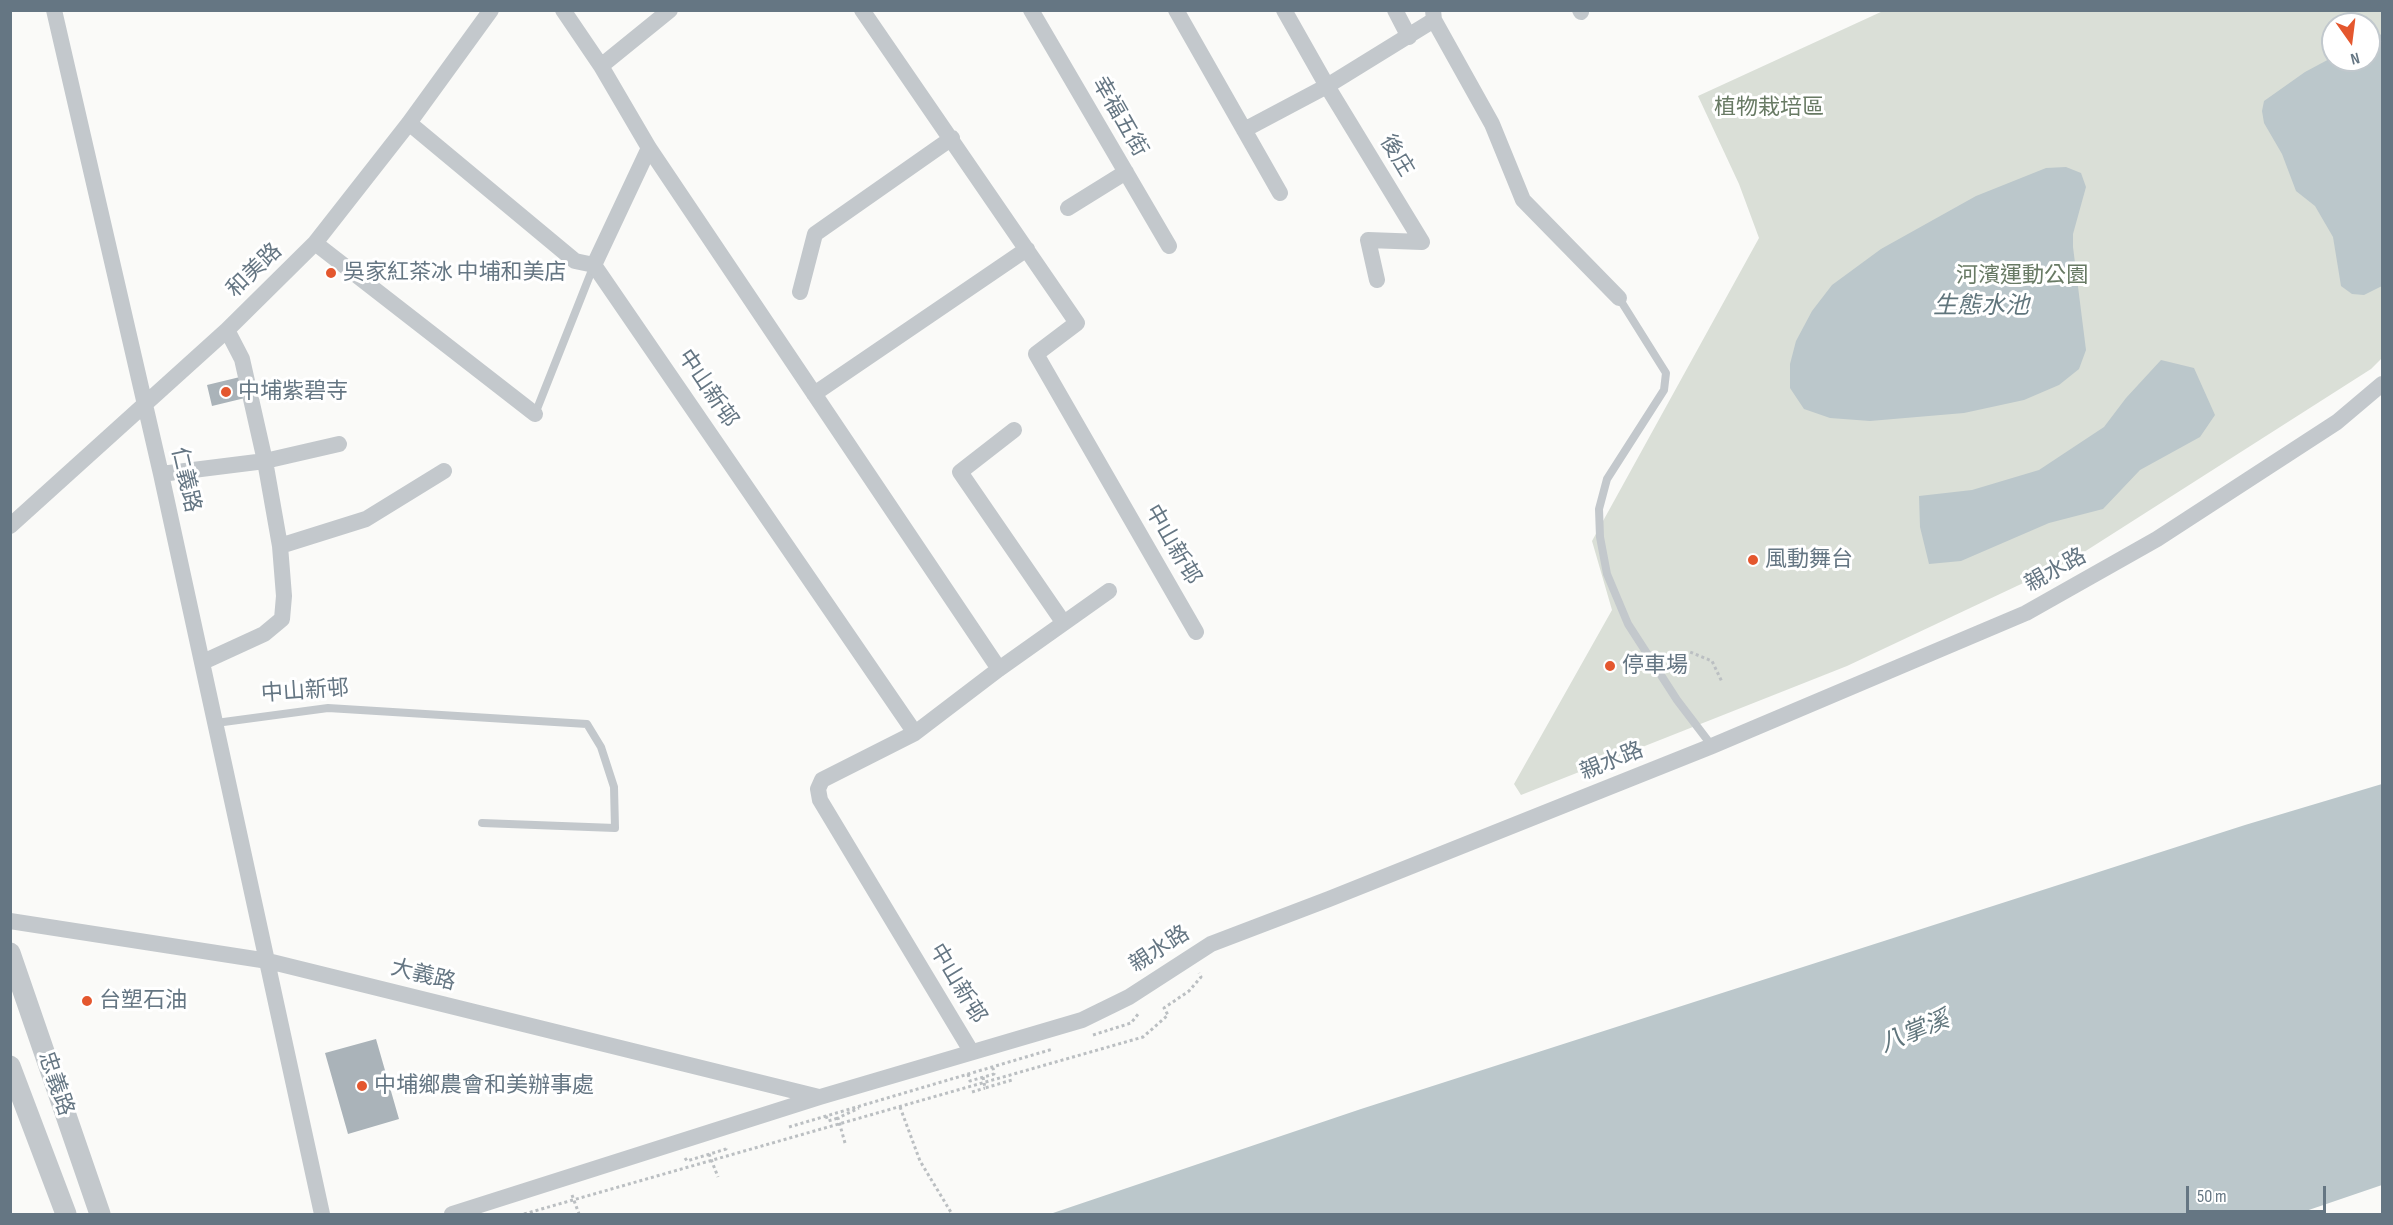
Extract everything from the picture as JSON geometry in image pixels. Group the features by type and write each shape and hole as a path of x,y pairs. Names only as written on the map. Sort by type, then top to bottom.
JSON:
{"street":[{"name":"仁義路","path":"54,10 203,662 322,1215"},
{"name":"和美路","path":"10,526 227,330 315,243 409,123 491,10"},
{"path":"563,10 601,66 649,148 999,669"},
{"path":"601,66 670,10"},
{"name":"中山新邨","path":"862,10 1077,323 1036,354 1196,632"},
{"name":"幸福五街","path":"1031,10 1169,246"},
{"path":"1176,10 1280,193"},
{"name":"後庄","path":"1284,10 1327,86 1422,242 1368,240 1377,280"},
{"path":"1395,10 1408,37"},
{"path":"1244,130 1327,86 1408,37 1434,16 1492,124 1523,200 1619,298"},
{"path":"409,123 575,261 594,265 649,148"},
{"path":"800,292 815,234 952,138"},
{"path":"1068,208 1126,172"},
{"path":"315,243 536,414"},
{"path":"814,394 1027,249"},
{"name":"中山新邨","path":"594,265 915,733"},
{"path":"203,662 264,634 282,619 284,596 280,546 265,461 242,359 227,330"},
{"name":"親水路","path":"452,1215 820,1097 1082,1020 1129,997 1211,944 1712,746 2026,613 2167,533 2337,422 2382,384"},
{"path":"1014,430 960,472 1064,622"},
{"path":"161,474 265,461 339,444"},
{"path":"280,546 366,519 444,471"},
{"name":"中山新邨","path":"971,1051 820,800 818,789 822,780 915,733 999,669 1109,591"},
{"name":"大義路","path":"10,921 268,961 820,1097"},
{"name":"忠義路","path":"10,952 100,1215"},
{"name":"忠義路","path":"10,1066 66,1215"}],"lane":[{"path":"536,414 594,265"},
{"path":"1619,298 1666,373 1664,390 1607,479 1599,509 1600,537 1608,574 1628,624 1694,725 1712,746"},
{"name":"中山新邨","path":"216,723 328,708 587,724 601,747 614,787 615,828 482,823"}],"path":[{"path":"1654,666 1690,652 1712,661 1722,682"},
{"path":"524,1215 1143,1037 1168,1015 1164,1008 1189,991 1202,977"},
{"path":"968,1074 970,1081 994,1074 993,1067"},
{"path":"983,1077 986,1088"},
{"path":"972,1092 1012,1080"},
{"path":"826,1116 828,1120 838,1118 870,1104"},
{"path":"900,1107 920,1161 952,1215"},
{"path":"838,1118 845,1143"},
{"path":"687,1161 726,1149 726,1146"},
{"path":"709,1154 718,1177"},
{"path":"572,1195 579,1215"}],"green space":[{"name":"河濱運動公園","path":"1883,11 2382,11 2382,358 2371,369 2070,561 1847,666 1521,795 1514,784 1612,610 1592,541 1759,238 1739,184 1698,96"}],"water":[{"path":"2381,34 2382,286 2364,295 2352,294 2341,286 2333,237 2315,206 2296,191 2282,154 2264,123 2262,111 2264,101 2321,63 2321,72 2381,72"},
{"name":"生態水池","path":"2066,167 2081,173 2086,187 2073,234 2086,350 2079,369 2059,385 2024,400 1964,413 1870,421 1830,418 1804,409 1790,388 1790,364 1796,341 1812,311 1832,285 1881,249 1976,196 2046,168"},
{"path":"2161,360 2194,368 2215,415 2200,437 2140,470 2103,509 2049,523 1961,561 1929,564 1920,527 1919,496 1972,490 2039,470 2104,427 2126,398"},
{"name":"八掌溪","path":"2382,784 2382,1185 2297,1214 1050,1214 1361,1109 2245,825"}],"building":[{"name":"中埔紫碧寺","path":"240,377 245,398 212,406 207,385"},
{"name":"中埔鄉農會和美辦事處","path":"376,1039 399,1119 348,1134 325,1053"}],"place":[{"name":"吳家紅茶冰 中埔和美店","path":"331,273"},
{"name":"中埔紫碧寺","path":"226,392"},
{"name":"風動舞台","path":"1753,560"},
{"name":"停車場","path":"1610,666"},
{"name":"台塑石油","path":"87,1001"},
{"name":"中埔鄉農會和美辦事處","path":"362,1086"}],"park label":[{"name":"植物栽培區","path":"1769,108"}]}
